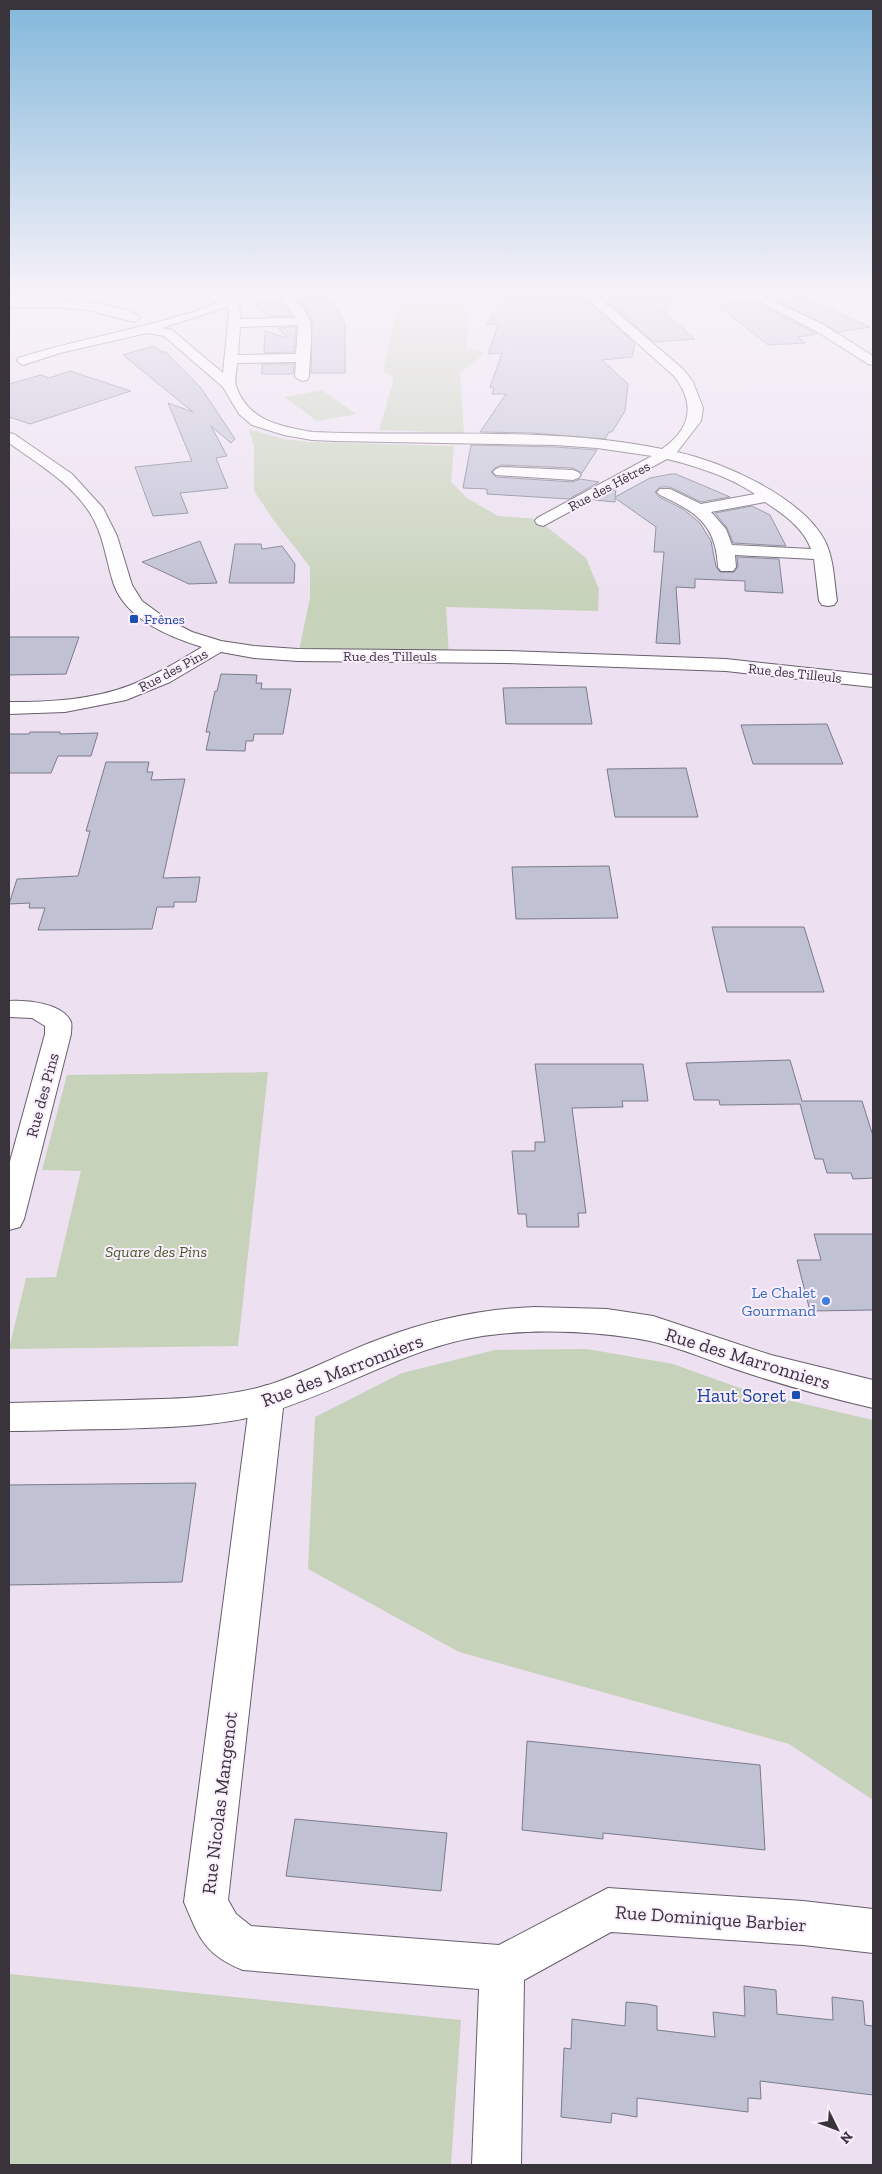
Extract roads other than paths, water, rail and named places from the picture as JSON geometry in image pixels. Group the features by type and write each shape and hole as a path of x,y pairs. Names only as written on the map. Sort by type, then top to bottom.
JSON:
{"street":[{"path":"234,394 244,411 257,422 284,431 312,436 553,441 665,455 718,470 770,496 802,522 813,535 821,554 828,601"},
{"name":"Rue des Hêtres","path":"543,522 665,455 683,438 694,421 696,408 691,394"},
{"name":"Rue des Tilleuls","path":"9,438 67,477 97,511 109,536 123,585 127,594 136,605 159,622 185,636 218,646 254,652 298,655 487,656 726,665 873,681"},
{"path":"551,473 553,441"},
{"path":"501,472 573,475"},
{"path":"665,492 699,509 719,530 727,550 727,567"},
{"path":"699,509 770,496"},
{"path":"727,550 821,554"},
{"name":"Rue des Pins","path":"9,708 53,708 107,700 155,682 218,646"},
{"name":"Rue des Pins","path":"9,1009 39,1010 58,1023 58,1034 9,1219"},
{"name":"Rue des Marronniers","path":"9,1417 178,1413 242,1406 267,1400 325,1378 391,1348 451,1330 491,1323 535,1320 607,1322 653,1329 771,1368 873,1394"},
{"name":"Rue Nicolas Mangenot","path":"267,1400 206,1902 220,1930 243,1948 502,1968"},
{"name":"Rue Dominique Barbier","path":"502,1968 608,1910 803,1924 873,1932"},
{"path":"496,2165 502,1968"}],"place":[{"name":"Frênes","path":"134,619"},
{"name":"Le Chalet Gourmand","path":"826,1301"},
{"name":"Haut Soret","path":"796,1395"}],"park label":[{"name":"Square des Pins","path":"156,1251"}]}
